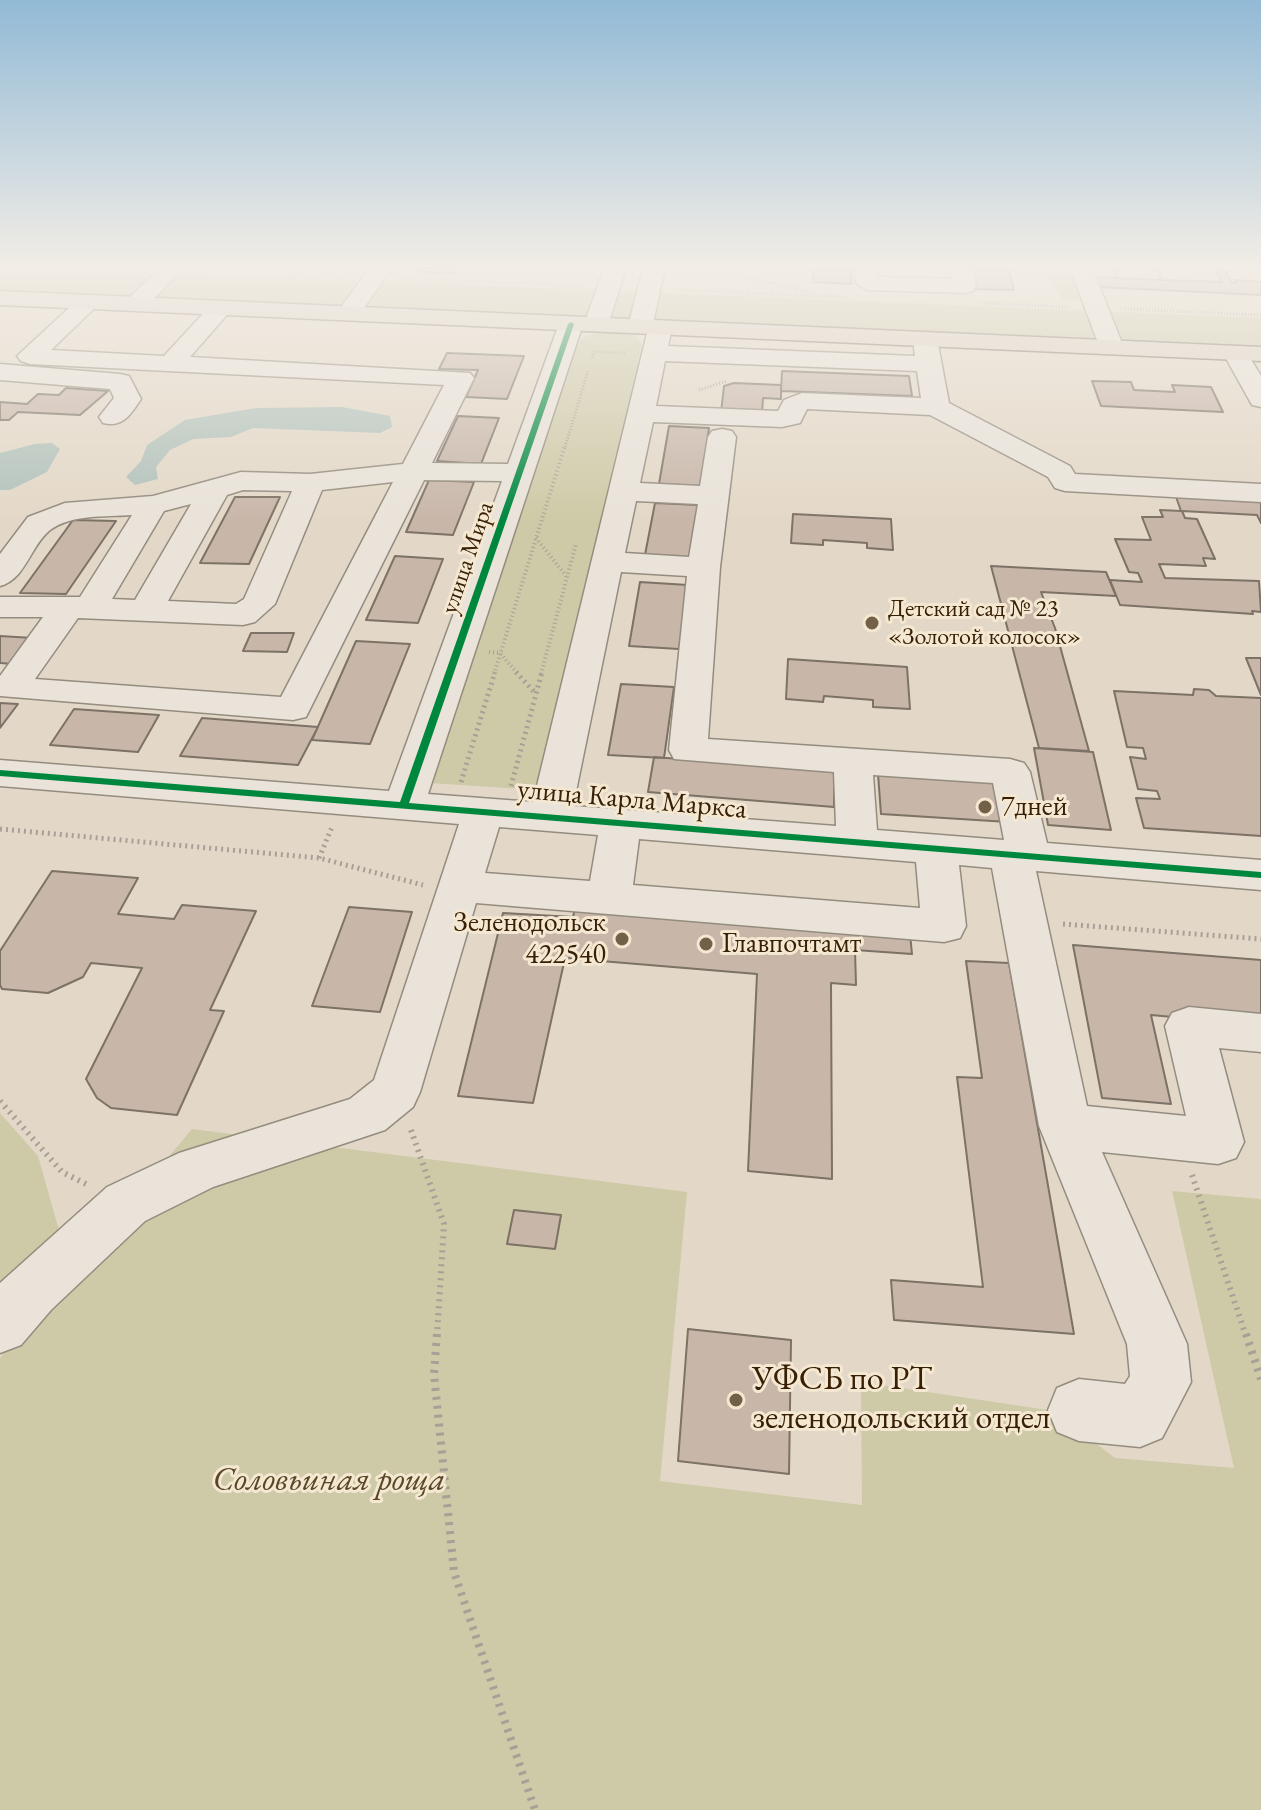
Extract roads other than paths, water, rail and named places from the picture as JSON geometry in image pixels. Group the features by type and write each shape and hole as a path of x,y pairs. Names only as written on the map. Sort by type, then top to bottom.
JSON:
{"main road":[{"path":"1222,352 1261,354"}],"street":[{"path":"2,375 34,352"},
{"path":"171,364 181,352"},
{"name":"улица Мира","path":"404,805 519,473 572,352"},
{"path":"550,817 641,411 644,352"},
{"path":"926,352 936,407"},
{"path":"1235,353 1261,399"},
{"path":"30,356 461,378 293,709 10,688 79,607 153,505"},
{"path":"2,375 120,382 128,399 113,417"},
{"path":"641,411 782,419 790,417 793,406 802,401 936,407 1060,472 1065,482 1261,493"},
{"path":"722,437 704,567 688,750 1010,772 1024,921 1065,1126 1157,1344 1161,1382 1140,1416 1079,1410"},
{"path":"0,576 39,524 76,509 153,505 241,481 310,483 414,471 519,473"},
{"path":"0,607 147,609 243,615 258,604 310,483"},
{"path":"147,609 215,489"},
{"path":"623,491 714,496"},
{"path":"607,562 704,567"},
{"path":"853,762 857,843"},
{"name":"улица Карла Маркса","path":"0,773 404,805 485,794 550,817 1261,875"},
{"path":"0,1325 31,1291 126,1204 198,1169 367,1115 395,1092 460,886 485,794"},
{"path":"609,899 621,823"},
{"path":"460,886 944,926 936,848"},
{"path":"1065,1126 1218,1142 1189,1026 1261,1033"}],"place":[{"name":"Детский сад № 23 «Золотой колосок»","path":"872,623"},
{"name":"7дней","path":"985,807"},
{"name":"Зеленодольск 422540","path":"622,939"},
{"name":"Главпочтамт","path":"706,944"},
{"name":"УФСБ по РТ зеленодольский отдел","path":"736,1400"}],"park label":[{"name":"Соловьиная роща","path":"329,1481"}]}
